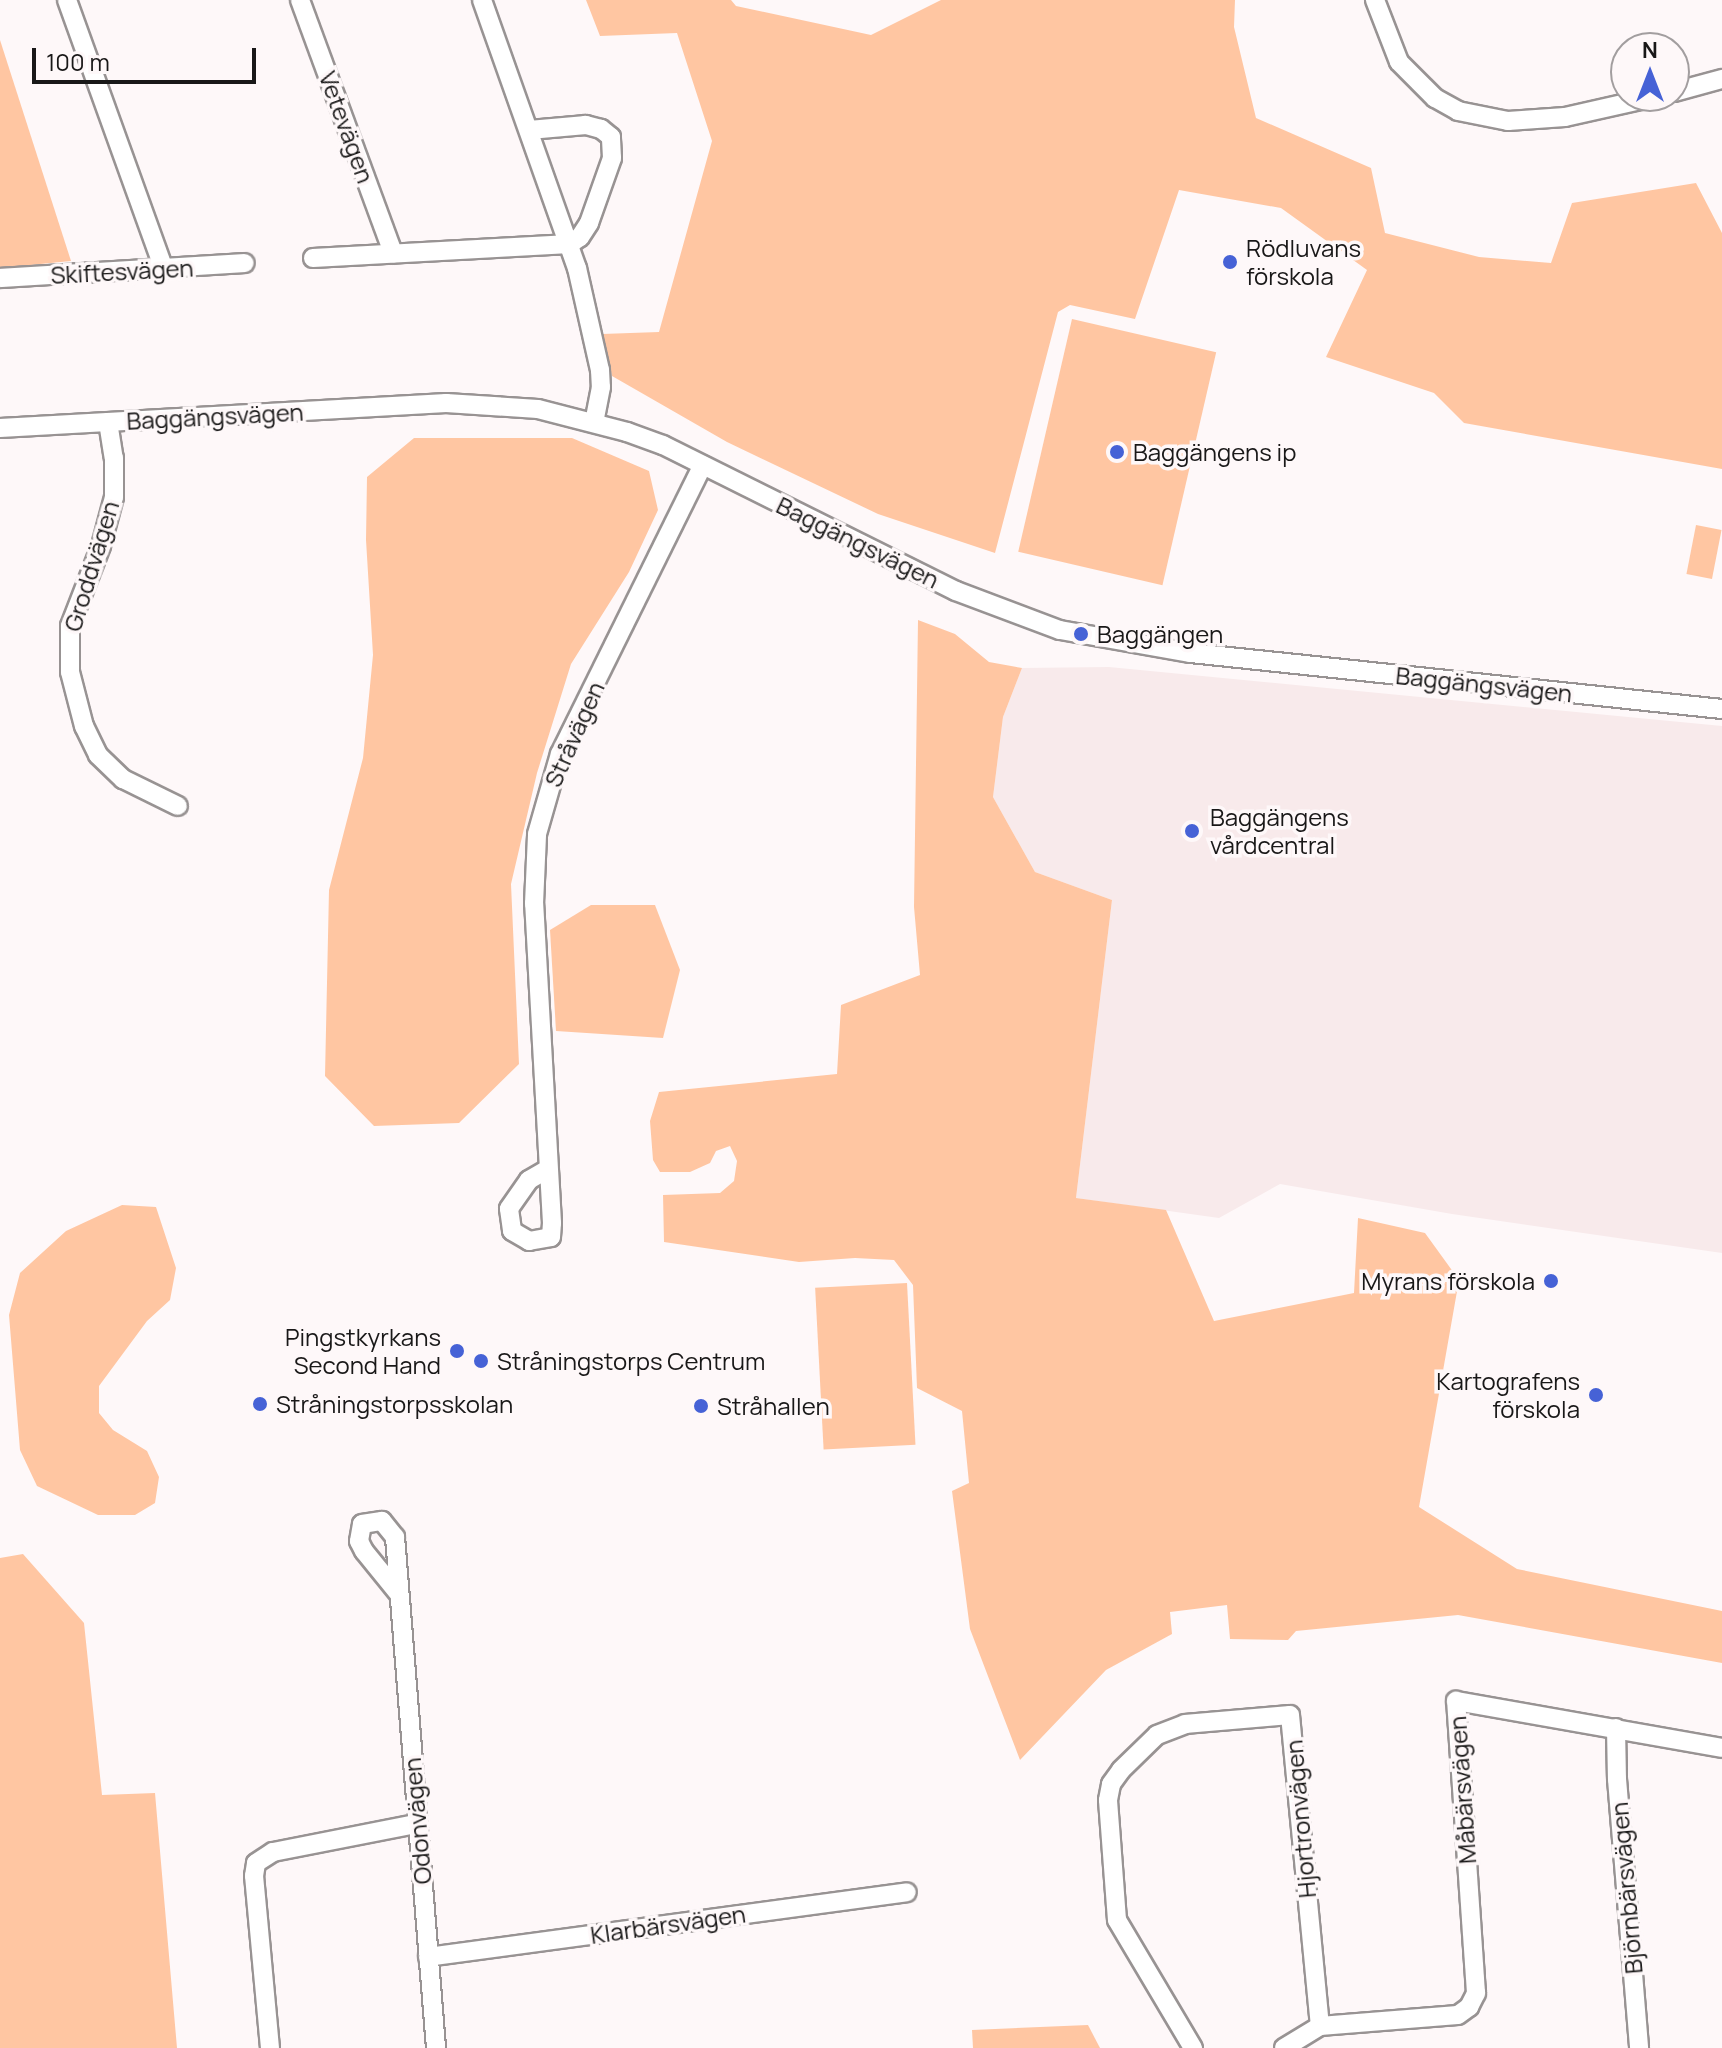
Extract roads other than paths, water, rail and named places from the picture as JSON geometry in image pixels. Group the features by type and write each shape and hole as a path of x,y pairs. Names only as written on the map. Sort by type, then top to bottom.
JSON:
{"street":[{"path":"67,0 164,269"},
{"name":"Vetevägen","path":"300,0 393,253"},
{"path":"482,0 570,244 600,370 601,387 594,422"},
{"path":"1375,0 1399,62 1435,98 1458,111 1508,121 1565,117 1610,107"},
{"path":"1690,88 1722,79"},
{"path":"313,258 570,244 580,237 589,223 612,158 611,137 601,129 586,125 529,130"},
{"name":"Skiftesvägen","path":"0,278 245,263"},
{"name":"Baggängsvägen","path":"0,428 446,403 538,409 594,422 663,445 956,591 1060,630 1191,653 1722,709"},
{"name":"Groddvägen","path":"108,422 114,458 114,497 106,532 70,626 70,672 84,726 98,755 123,779 178,806"},
{"name":"Stråvägen","path":"548,1169 534,904 537,834 560,754 703,465"},
{"name":"Odonvägen","path":"399,1594 436,2048"},
{"name":"Måbärsvägen","path":"1320,2026 1458,2015 1471,2005 1476,1993 1456,1701 1722,1748"},
{"name":"Hjortronvägen","path":"1193,2048 1117,1920 1108,1800 1111,1784 1121,1770 1157,1735 1185,1724 1290,1715 1320,2026"},
{"name":"Björnbärsvägen","path":"1616,1728 1617,1779 1639,2048"},
{"path":"270,2048 254,1876 256,1863 273,1852 416,1824"},
{"name":"Klarbärsvägen","path":"428,1957 907,1892"},
{"path":"1284,2048 1320,2026"}],"place":[{"name":"Rödluvans förskola","path":"1230,262"},
{"name":"Baggängens ip","path":"1117,452"},
{"name":"Baggängen","path":"1081,634"},
{"name":"Baggängens vårdcentral","path":"1192,831"},
{"name":"Myrans förskola","path":"1551,1281"},
{"name":"Pingstkyrkans Second Hand","path":"457,1351"},
{"name":"Stråningstorps Centrum","path":"481,1361"},
{"name":"Kartografens förskola","path":"1596,1395"},
{"name":"Stråningstorpsskolan","path":"260,1404"},
{"name":"Stråhallen","path":"701,1406"}]}
